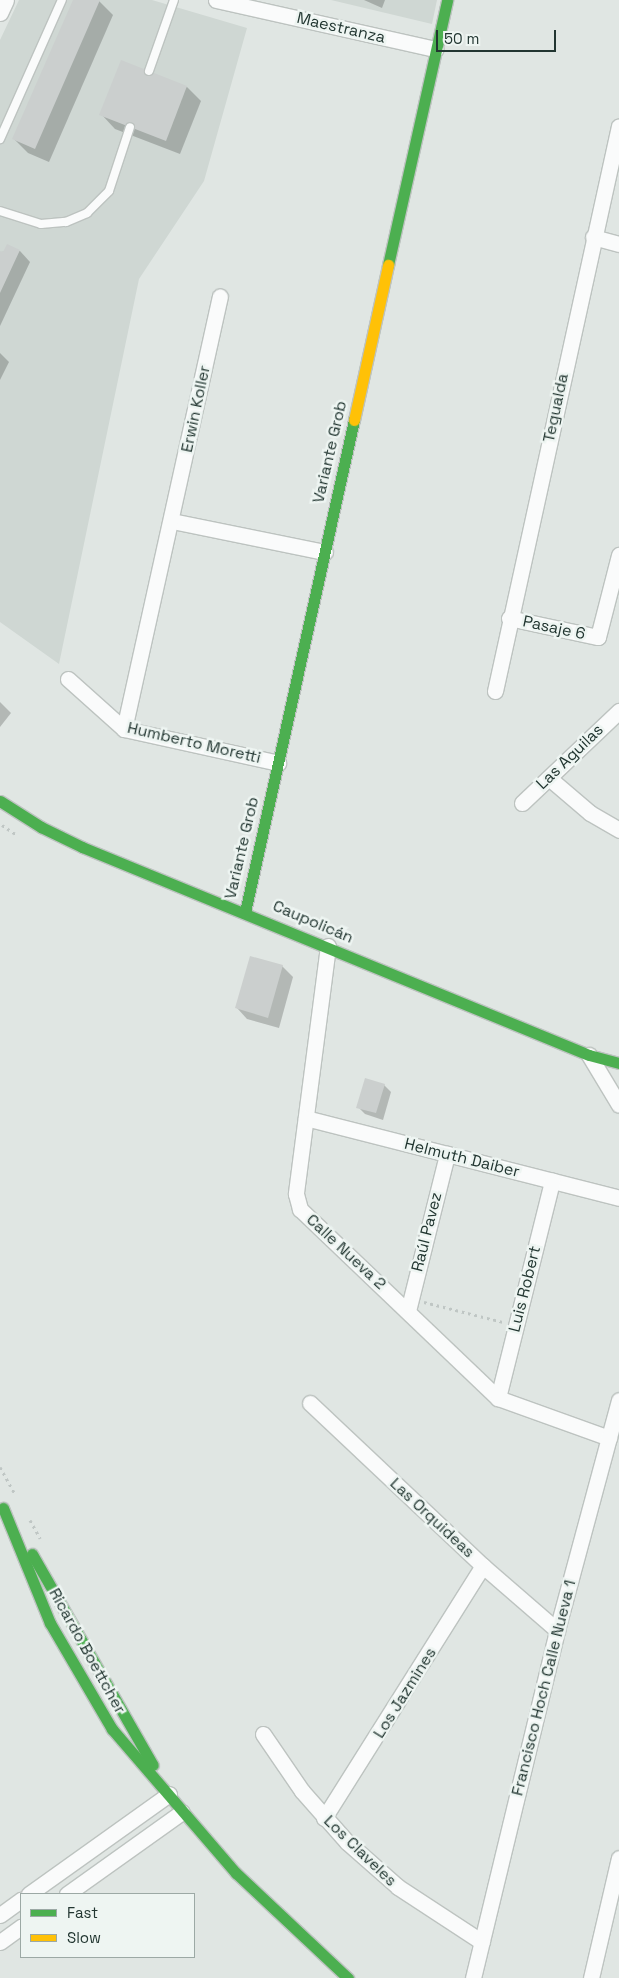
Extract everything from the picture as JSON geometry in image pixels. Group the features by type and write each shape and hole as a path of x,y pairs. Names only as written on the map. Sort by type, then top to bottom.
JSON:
{"street":[{"path":"0,13 6,0"},
{"name":"Maestranza","path":"216,0 436,49"},
{"name":"Variante Grob","path":"245,912 447,0"},
{"name":"Tegualda","path":"495,691 593,237 619,126"},
{"path":"593,237 619,244"},
{"name":"Erwin Koller","path":"124,729 172,521 220,298"},
{"path":"172,521 325,552"},
{"name":"Pasaje 6","path":"510,618 598,638 619,554"},
{"name":"Humberto Moretti","path":"68,679 124,729 278,763"},
{"name":"Las Aguilas","path":"522,804 549,778 613,725 619,711"},
{"path":"549,778 590,813 619,830"},
{"name":"Caupolicán","path":"0,801 61,838 328,946 589,1055 619,1063"},
{"name":"Calle Nueva 2","path":"328,946 296,1194 300,1209 410,1305 498,1398 609,1438"},
{"path":"589,1055 619,1105"},
{"name":"Helmuth Daiber","path":"306,1118 619,1198"},
{"name":"Raúl Pavez","path":"410,1305 447,1154"},
{"name":"Luis Robert","path":"498,1398 552,1181"},
{"name":"Francisco Hoch Calle Nueva 1","path":"473,1978 557,1630 619,1400"},
{"name":"Las Orquideas","path":"310,1403 483,1566 557,1630"},
{"name":"Ricardo Boettcher","path":"2,1505 43,1607 98,1706 128,1750 169,1794"},
{"name":"Ricardo Boettcher","path":"2,1505 88,1647 169,1794 182,1812 265,1902 353,1976"},
{"name":"Los Jazmines","path":"324,1818 483,1566"},
{"name":"Los Claveles","path":"263,1734 324,1818 398,1887 482,1942"},
{"path":"34,1893 169,1794"},
{"path":"68,1893 182,1812"},
{"path":"591,1978 619,1858"},
{"path":"0,1915 20,1901"},
{"path":"0,1942 20,1928"}],"lane":[{"path":"0,139 62,0"},
{"path":"149,71 174,0"},
{"path":"0,211 41,224 66,222 87,213 109,191 130,127"}],"path":[{"path":"410,1305 516,1325"}],"shaded area":[{"path":"19,0 152,0 247,28 204,181 139,279 59,664 0,622 0,40"},
{"path":"331,0 437,0 432,24"}],"building":[{"path":"73,0 100,0 35,149 12,139"},
{"path":"121,60 187,86 166,141 99,115"},
{"path":"7,244 20,250 0,293 0,251 3,252"},
{"path":"250,956 283,965 268,1018 235,1008"},
{"path":"365,1078 385,1084 376,1113 356,1108"}],"traffic: fast":[{"path":"388,265 447,0"},
{"path":"245,912 354,420"},
{"path":"0,801 41,827 82,847 589,1055 619,1063"},
{"path":"3,1508 50,1623 112,1729 236,1873 348,1978"},
{"path":"32,1554 153,1765"}],"traffic: slow":[{"path":"354,420 388,265"}]}
